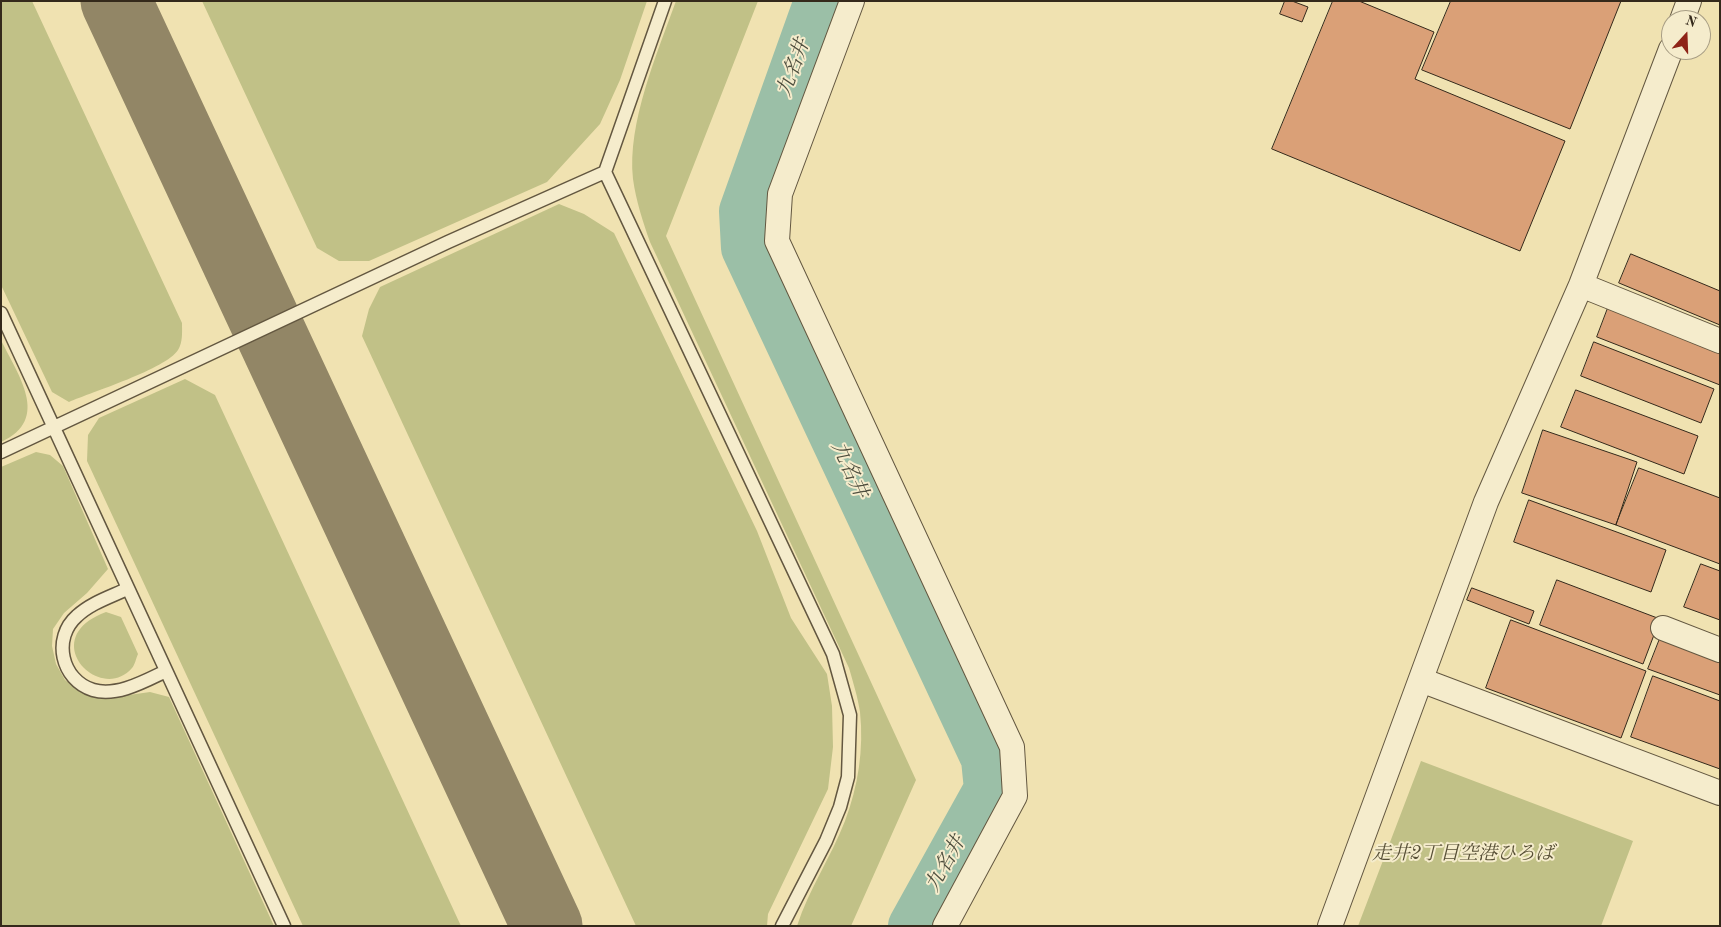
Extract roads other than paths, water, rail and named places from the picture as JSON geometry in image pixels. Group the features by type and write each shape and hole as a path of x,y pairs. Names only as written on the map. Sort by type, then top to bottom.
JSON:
{"street":[{"path":"852,1 780,194 777,240 1012,747 1015,796 945,926"},
{"path":"1330,926 1486,502 1581,285 1667,60"},
{"path":"1581,285 1720,341"},
{"path":"1663,628 1720,650"},
{"path":"1421,680 1720,793"}],"lane":[{"path":"665,1 605,172 833,654 850,715 848,777 840,807 826,841 782,926"},
{"path":"1,452 448,242 605,172"},
{"path":"1,313 284,926"},
{"path":"128,589 92,605 76,616 67,629 62,645 63,660 71,673 81,683 93,690 126,689 166,671"}],"waterway":[{"name":"九名井","path":"818,1 743,211 745,248 985,759 988,789 912,926"}],"park label":[{"name":"走井2丁目空港ひろば","path":"1463,854"}]}
